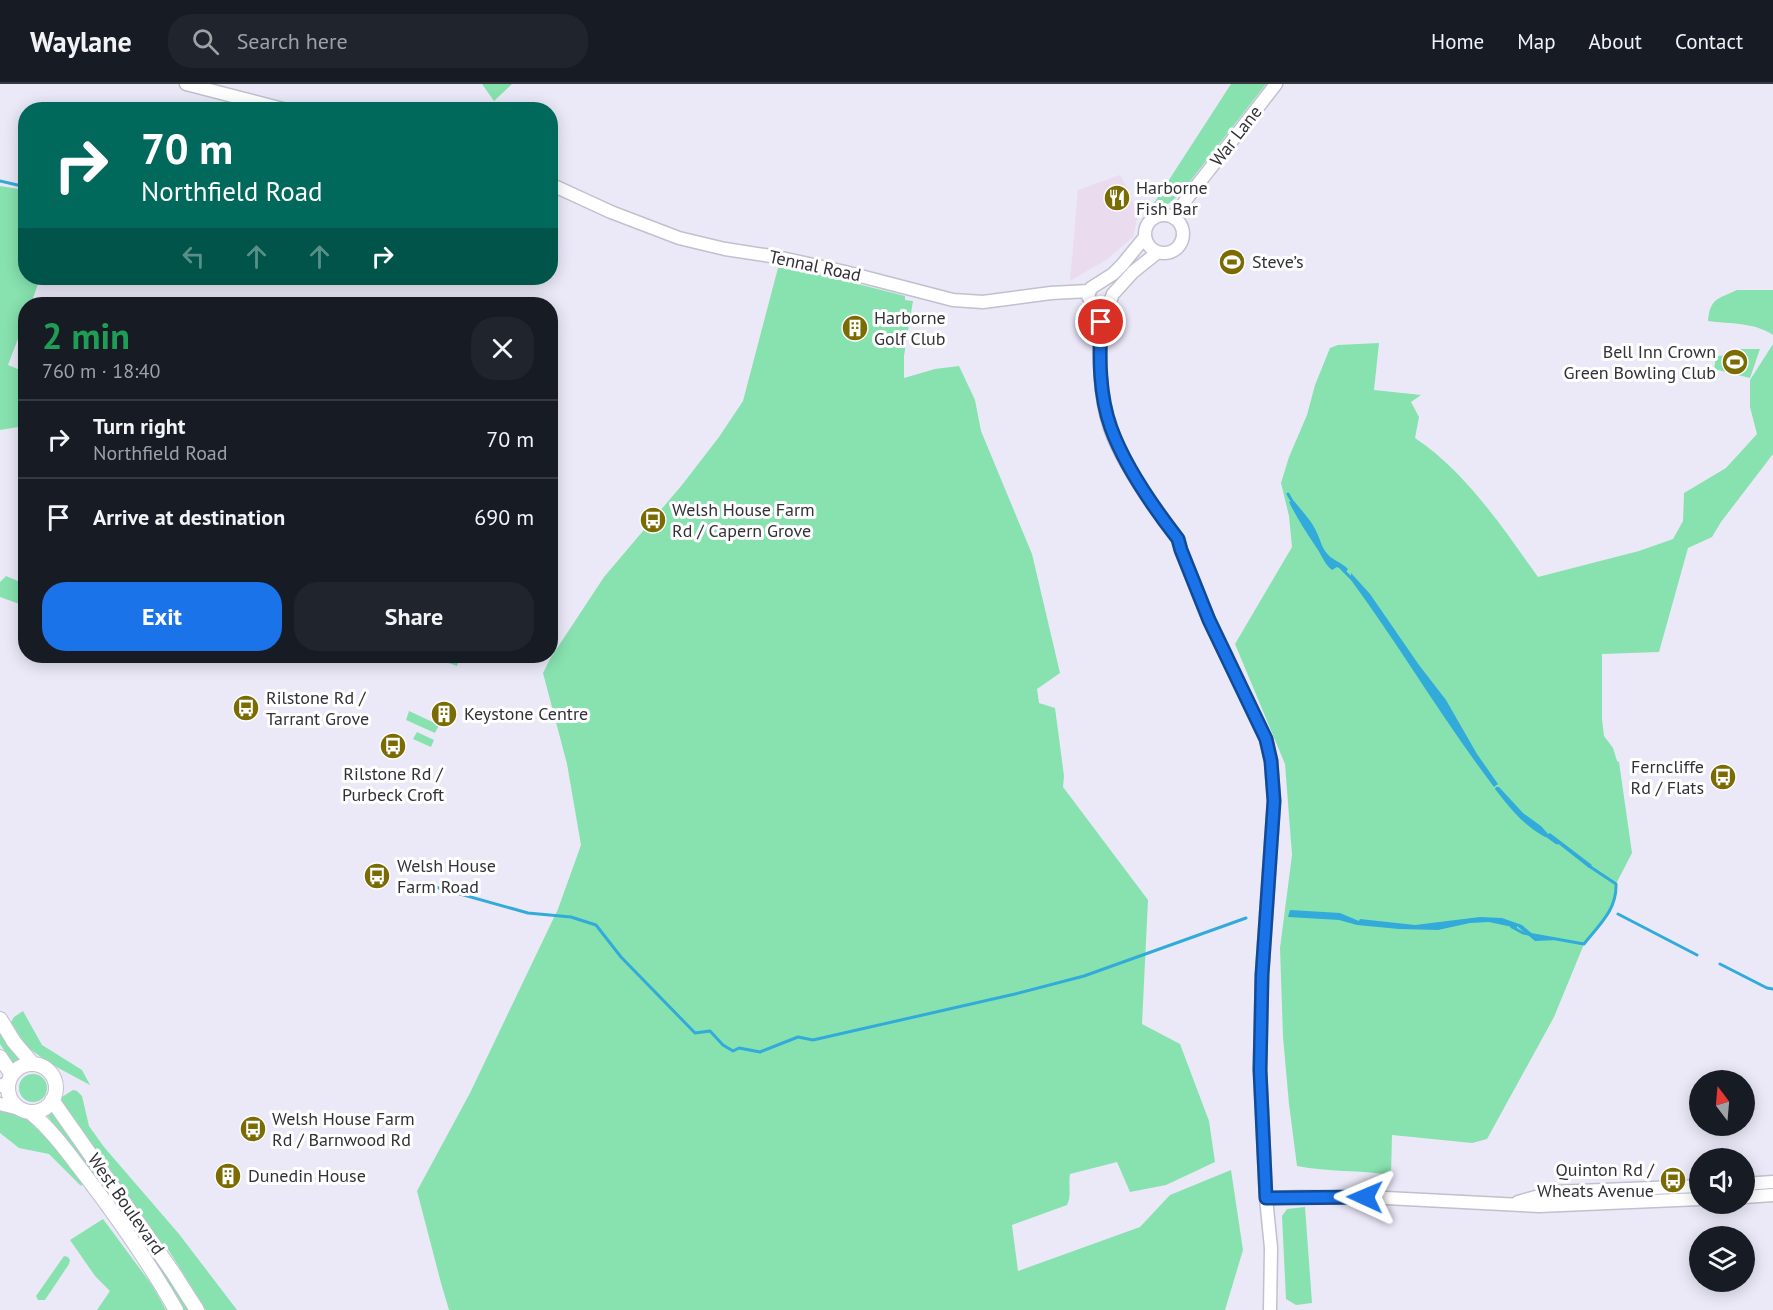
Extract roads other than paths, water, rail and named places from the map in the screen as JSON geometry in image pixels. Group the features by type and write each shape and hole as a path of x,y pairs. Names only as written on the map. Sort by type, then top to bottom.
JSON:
{"main road":[{"path":"0,1019 14,1042 33,1064"},
{"path":"0,1057 12,1102 25,1111 43,1109 52,1100 56,1091 54,1079 44,1067 33,1064 20,1068 7,1081"},
{"name":"West Boulevard","path":"52,1100 197,1310"},
{"name":"West Boulevard","path":"25,1111 57,1138 104,1200 176,1310"}],"street":[{"path":"186,84 256,102"},
{"name":"War Lane","path":"1174,217 1276,84"},
{"name":"Tennal Road","path":"558,188 611,212 679,238 844,272 953,300 983,302 1051,293 1089,291"},
{"path":"1164,214 1174,217 1182,226 1181,244 1172,252 1158,252 1149,246 1145,237 1146,226 1154,218 1164,214"},
{"path":"1145,237 1122,265 1089,291 1093,304 1102,307 1109,304 1113,294 1133,272 1158,252"},
{"path":"1100,282 1109,286 1113,294"},
{"path":"1102,307 1101,370 1104,403 1110,427 1132,471 1178,539 1209,620 1266,739 1271,761 1274,801 1262,975 1260,1070 1266,1198 1271,1248 1270,1310"},
{"path":"0,1104 25,1111"},
{"path":"1755,1183 1773,1182"},
{"path":"1506,1205 1554,1192 1689,1186"},
{"path":"1755,1196 1773,1195"},
{"path":"1266,1198 1386,1198 1539,1206 1689,1199"}],"water":[{"path":"1294,501 1312,524 1325,551 1348,569 1346,572 1337,567 1332,570 1327,565 1289,502"},
{"path":"1351,573 1370,594 1446,700 1477,754 1498,784 1494,787 1351,580"},
{"path":"1499,787 1523,813 1548,834 1550,833 1592,865 1589,868 1547,835 1545,837 1530,827 1517,816 1495,789"},
{"path":"1290,910 1340,913 1359,921 1360,919 1415,925 1480,917 1502,918 1522,925 1536,937 1557,938 1557,940 1535,941 1517,926 1517,928 1489,922 1470,923 1438,930 1399,929 1357,925 1339,920 1288,917"}],"waterway":[{"path":"0,181 18,185"},
{"path":"1288,494 1293,503"},
{"path":"1342,569 1352,579"},
{"path":"1543,833 1557,843"},
{"path":"1512,927 1523,933 1584,944 1606,917 1616,893 1616,884 1589,866"},
{"path":"428,885 528,913 571,917 596,925 621,957 695,1033 710,1031 723,1045 733,1051 739,1048 760,1052 798,1037 813,1040 1015,994 1084,976 1246,918"},
{"path":"1618,914 1697,955"},
{"path":"1720,964 1773,989"}],"place":[{"name":"Harborne Fish Bar","path":"1117,198"},
{"name":"Steve’s","path":"1232,262"},
{"name":"Harborne Golf Club","path":"855,328"},
{"name":"Bell Inn Crown Green Bowling Club","path":"1735,362"},
{"name":"Welsh House Farm Rd / Capern Grove","path":"653,520"},
{"name":"Rilstone Rd / Tarrant Grove","path":"246,708"},
{"name":"Keystone Centre","path":"444,714"},
{"name":"Rilstone Rd / Purbeck Croft","path":"393,746"},
{"name":"Ferncliffe Rd / Flats","path":"1723,777"},
{"name":"Welsh House Farm Road","path":"377,876"},
{"name":"Welsh House Farm Rd / Barnwood Rd","path":"253,1129"},
{"name":"Dunedin House","path":"228,1176"},
{"name":"Quinton Rd / Wheats Avenue","path":"1673,1180"}]}
